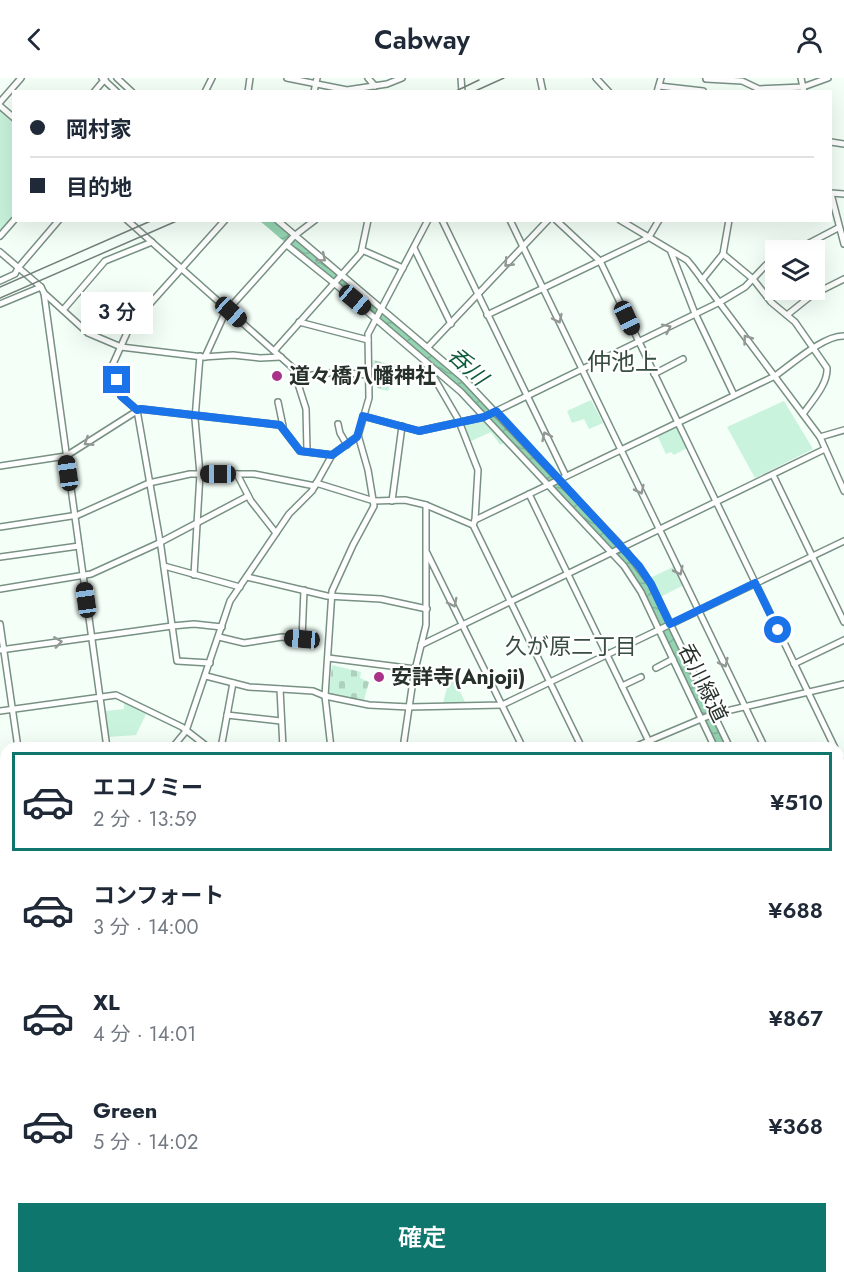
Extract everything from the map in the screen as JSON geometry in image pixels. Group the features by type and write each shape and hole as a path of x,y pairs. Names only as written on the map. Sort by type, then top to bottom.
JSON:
{"street":[{"path":"12,116 0,104 21,78"},
{"path":"117,78 130,90"},
{"path":"287,78 316,81 347,90 373,88 402,78"},
{"path":"368,78 373,88"},
{"path":"461,80 468,78"},
{"path":"596,78 607,90"},
{"path":"661,78 658,89 680,90"},
{"path":"706,78 749,82 759,89 804,89 828,78"},
{"path":"801,78 804,89"},
{"path":"104,79 115,90"},
{"path":"387,84 388,90"},
{"path":"832,199 838,228 844,242"},
{"path":"0,236 12,222"},
{"path":"0,281 15,274 57,222"},
{"path":"129,222 294,369 306,409 307,452"},
{"path":"210,663 177,661 164,566 137,410 121,396 113,364 130,326 223,222"},
{"path":"279,222 464,378 561,478 623,548 651,584 727,742"},
{"path":"194,575 200,474 196,416 202,357 228,310 294,236 312,222"},
{"path":"274,351 362,250 368,222"},
{"path":"330,742 325,696 331,597 353,545 374,506 368,470 358,435 369,398 368,334 427,222"},
{"path":"443,222 526,396 561,478"},
{"path":"511,222 762,742"},
{"path":"428,347 546,222"},
{"path":"558,222 600,261 717,503 753,584 832,742"},
{"path":"623,222 687,260 820,437 844,490"},
{"path":"487,315 649,237 658,222"},
{"path":"702,280 723,254 729,222"},
{"path":"815,240 838,228"},
{"path":"63,310 105,261 152,242"},
{"name":"呑川緑道","path":"287,245 335,283 461,392 613,553 634,579 713,742"},
{"path":"414,248 450,324"},
{"path":"362,250 403,268"},
{"path":"0,252 41,287 44,293 106,742"},
{"path":"671,252 695,314 734,395"},
{"path":"723,254 753,279 764,294 795,321 828,368 822,387 803,414"},
{"path":"363,416 419,431 495,412 720,302 745,287 765,267"},
{"path":"787,315 812,295 844,279"},
{"path":"0,304 41,287"},
{"path":"44,293 88,333 121,347 202,357 233,354 260,358 281,357"},
{"path":"300,322 368,340"},
{"path":"0,527 74,516 149,483 190,474 254,474 316,484 374,501 405,500 426,505 474,523 561,478 775,376 813,349 838,336 844,336"},
{"path":"423,359 459,422 478,470 474,523 579,742"},
{"path":"654,374 682,359"},
{"path":"296,377 338,372 368,375"},
{"path":"278,402 283,426 300,451 332,455"},
{"path":"0,466 66,456 141,409 283,426"},
{"path":"338,424 347,445"},
{"path":"392,501 402,426"},
{"path":"820,437 844,430"},
{"path":"177,742 186,731 230,601 291,512 311,493 332,455 358,435"},
{"path":"421,645 825,449"},
{"path":"237,474 248,496 276,533"},
{"path":"773,475 844,622"},
{"path":"529,494 649,741 712,714 844,684"},
{"path":"0,589 83,577 160,543 248,496"},
{"path":"404,742 427,609 426,505"},
{"path":"206,676 249,687 313,691 325,696 369,705 409,707 502,705 844,541"},
{"path":"0,557 79,546"},
{"path":"426,551 520,742"},
{"path":"164,566 240,587"},
{"path":"247,577 331,597 381,599 427,609"},
{"path":"219,638 244,643 282,638 302,639 304,590"},
{"path":"0,624 17,742"},
{"path":"2,650 172,626 194,624 222,627"},
{"path":"794,664 844,640"},
{"path":"328,658 415,669"},
{"path":"656,668 673,659"},
{"path":"622,686 641,676"},
{"path":"222,742 233,683"},
{"path":"280,689 283,742"},
{"path":"0,711 116,695 186,731 201,742"},
{"path":"227,716 281,721"}],"green space":[{"path":"0,109 12,120 12,218 0,231"},
{"path":"373,360 399,366 388,391 377,388 377,365 373,365"},
{"path":"591,400 603,423 589,429 584,419 572,423 567,411"},
{"path":"784,401 813,449 755,478 727,427"},
{"path":"485,419 506,442 500,445 491,432 469,442 462,424"},
{"path":"676,426 687,448 674,455 671,452 666,454 657,435"},
{"path":"675,566 684,585 660,597 650,578"},
{"path":"332,665 361,672 360,678 369,682 364,700 329,694"},
{"path":"448,667 465,702 443,703 448,684 442,671"},
{"path":"124,703 146,714 136,735 108,737 105,711 124,709"}],"water":[{"path":"261,222 274,222 461,379 623,550 648,584 723,742 716,742 636,579 626,565 461,392"}],"railway":[{"path":"477,90 504,78"},
{"path":"458,90 479,80"},
{"path":"0,287 148,222"},
{"path":"0,298 174,222"}],"place":[{"name":"道々橋八幡神社","path":"277,376"},
{"name":"安詳寺(Anjoji)","path":"379,677"}],"district":[{"name":"仲池上","path":"623,362"},
{"name":"久が原二丁目","path":"571,646"}],"route":[{"path":"117,380 121,396 137,410 280,425 300,451 332,455 357,437 363,416 419,431 484,417 496,411 639,566 651,584 670,624 755,583 778,630"}],"water label":[{"name":"呑川","path":"468,366"}]}
